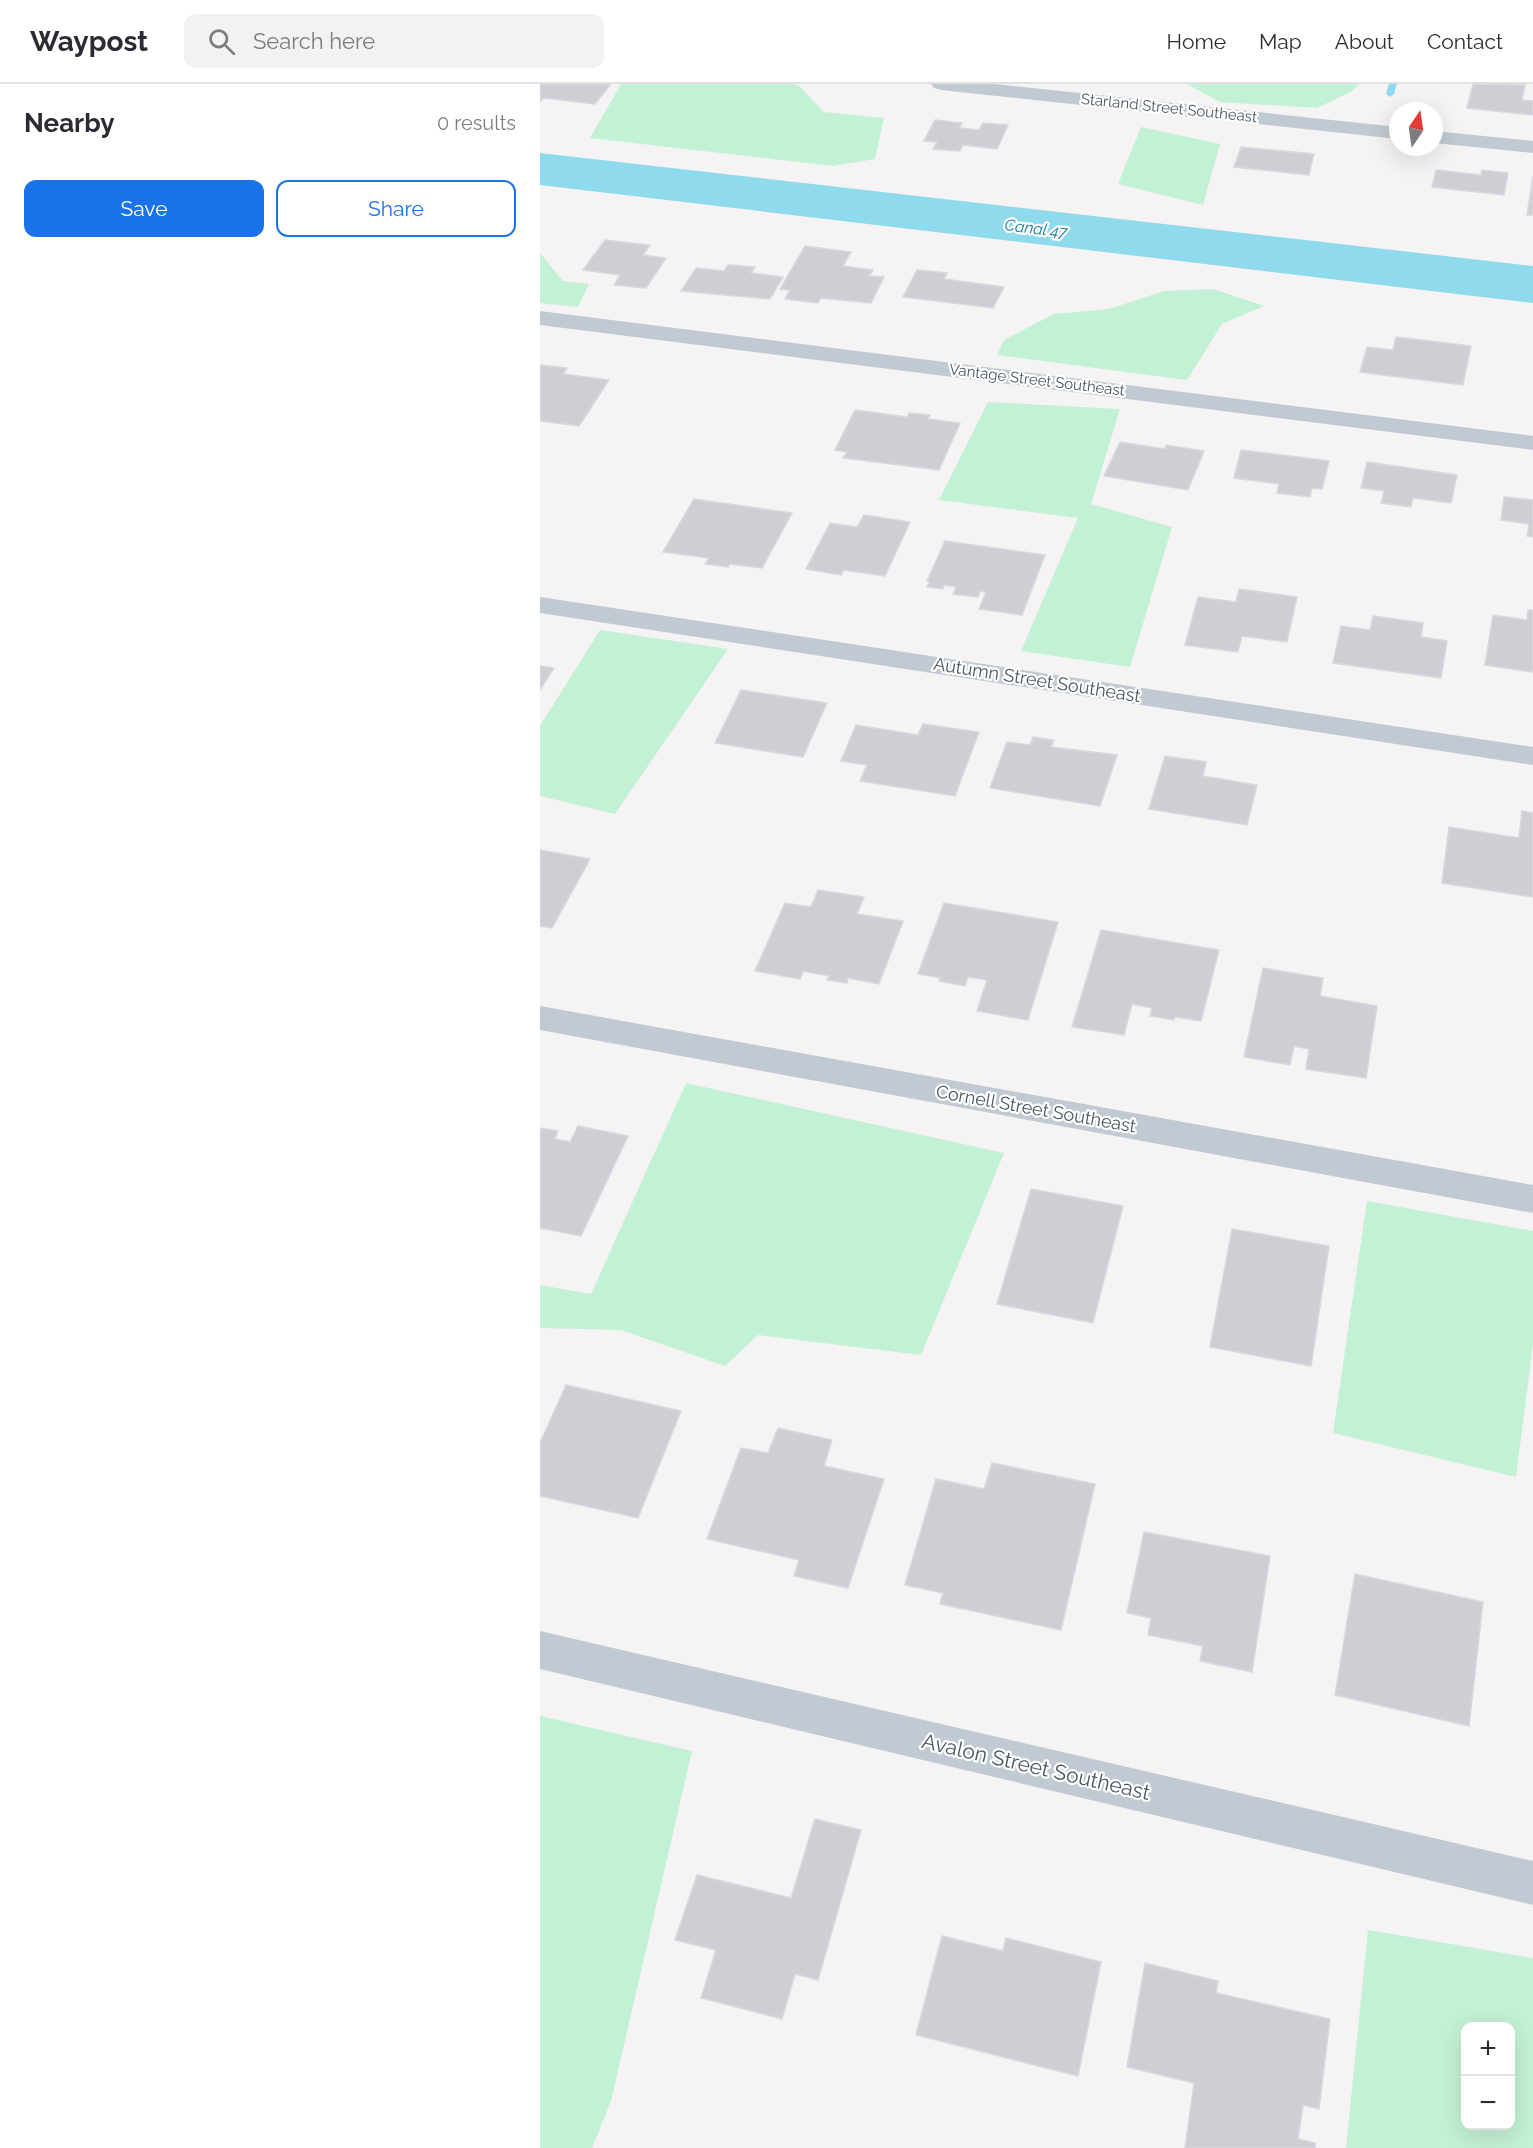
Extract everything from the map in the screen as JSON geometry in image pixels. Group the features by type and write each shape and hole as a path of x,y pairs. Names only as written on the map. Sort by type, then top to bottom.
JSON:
{"street":[{"name":"Starland Street Southeast","path":"941,84 1161,99 1389,132"},
{"path":"1443,137 1533,147"},
{"name":"Vantage Street Southeast","path":"540,318 1533,443"},
{"name":"Autumn Street Southeast","path":"540,605 1533,756"},
{"name":"Cornell Street Southeast","path":"540,1018 1533,1199"},
{"name":"Avalon Street Southeast","path":"540,1650 1533,1883"}],"green space":[{"path":"621,84 798,85 824,112 884,118 875,159 833,166 590,138"},
{"path":"1187,84 1359,84 1352,91 1317,108 1220,102"},
{"path":"1141,127 1220,144 1203,205 1118,184"},
{"path":"540,253 563,281 589,284 578,307 540,303"},
{"path":"1213,289 1264,306 1222,324 1187,380 997,355 1004,340 1054,314 1109,309 1164,291"},
{"path":"988,402 1120,409 1091,504 1172,527 1130,667 1021,651 1078,518 939,500"},
{"path":"600,630 728,649 615,814 540,796 540,726"},
{"path":"686,1083 1004,1153 921,1355 758,1335 725,1366 621,1330 540,1328 540,1285 591,1294"},
{"path":"1367,1201 1533,1231 1533,1344 1516,1477 1333,1433"},
{"path":"540,1716 692,1751 611,2101 592,2148 540,2148"},
{"path":"1368,1930 1533,1958 1533,2148 1346,2148"}],"water":[{"name":"Canal 47","path":"540,153 1533,266 1533,303 540,185"}],"building":[{"path":"540,84 611,84 595,104 544,98 540,102"},
{"path":"1473,84 1525,85 1522,100 1533,101 1533,115 1467,108"},
{"path":"935,120 962,123 959,128 979,130 983,123 1008,125 997,149 963,145 960,151 933,149 937,142 924,141"},
{"path":"1241,147 1314,154 1309,175 1234,167"},
{"path":"1436,170 1481,175 1482,170 1508,173 1504,195 1432,187"},
{"path":"1533,176 1533,215 1527,215"},
{"path":"605,240 650,245 643,255 666,258 646,288 614,285 620,275 583,270"},
{"path":"805,246 851,252 843,266 873,270 869,276 884,277 871,303 821,298 818,303 785,299 790,290 780,289"},
{"path":"728,265 755,267 751,273 783,277 770,299 681,291 696,268 724,271"},
{"path":"917,270 947,273 944,279 1004,287 993,308 903,297"},
{"path":"1396,337 1471,346 1463,385 1360,372 1367,347 1393,350"},
{"path":"540,365 567,368 563,374 609,380 579,426 540,421"},
{"path":"855,410 907,417 909,413 930,415 928,419 960,423 939,470 843,458 847,452 835,450"},
{"path":"1120,442 1165,449 1166,445 1204,451 1188,490 1104,476"},
{"path":"1241,450 1329,461 1322,489 1312,488 1310,497 1277,493 1279,484 1234,478"},
{"path":"1367,462 1457,475 1451,503 1413,498 1411,507 1381,503 1384,491 1361,488"},
{"path":"1504,497 1533,500 1533,537 1527,536 1529,524 1501,520"},
{"path":"694,499 792,513 762,568 705,564 709,558 663,552"},
{"path":"864,515 910,522 885,576 844,570 841,575 806,569 830,523 857,527"},
{"path":"945,541 1045,555 1022,615 979,609 986,592 980,591 978,597 953,594 956,587 944,585 943,589 927,587 930,582 927,581"},
{"path":"1239,589 1297,597 1287,642 1242,636 1238,652 1185,645 1198,597 1236,602"},
{"path":"1528,610 1533,610 1533,672 1485,665 1493,615 1527,620"},
{"path":"1373,616 1423,623 1421,637 1447,641 1441,678 1333,663 1341,626 1370,630"},
{"path":"540,666 554,668 540,690"},
{"path":"741,690 827,703 803,757 715,743"},
{"path":"923,724 979,732 955,796 860,781 867,765 841,761 856,725 918,735"},
{"path":"1033,737 1054,740 1051,747 1117,755 1100,806 990,788 1007,742 1030,745"},
{"path":"1165,756 1206,762 1203,776 1257,785 1247,825 1149,809"},
{"path":"1522,811 1533,813 1533,897 1442,883 1449,827 1519,838"},
{"path":"540,850 590,859 552,928 540,926"},
{"path":"818,890 864,897 857,914 903,921 879,984 848,978 847,983 827,980 829,976 803,971 800,979 755,971 785,903 811,907"},
{"path":"944,903 1058,922 1028,1020 977,1011 987,980 968,977 965,986 939,981 941,978 918,974"},
{"path":"1101,930 1219,950 1201,1021 1150,1016 1152,1008 1132,1004 1124,1035 1072,1027"},
{"path":"1263,968 1323,978 1320,996 1377,1006 1366,1078 1306,1069 1309,1049 1294,1046 1290,1065 1244,1057"},
{"path":"578,1126 628,1136 581,1236 540,1228 540,1128 558,1131 555,1139 570,1142"},
{"path":"1031,1189 1123,1206 1093,1323 997,1304"},
{"path":"1232,1229 1329,1246 1311,1366 1210,1347"},
{"path":"566,1385 681,1411 638,1518 540,1496 540,1443"},
{"path":"778,1428 832,1440 824,1466 884,1479 848,1588 794,1576 799,1560 707,1539 741,1448 768,1453"},
{"path":"992,1463 1095,1484 1061,1630 940,1604 943,1593 905,1585 936,1479 984,1489"},
{"path":"1144,1532 1270,1556 1252,1672 1200,1661 1203,1646 1148,1635 1151,1618 1127,1613"},
{"path":"1355,1574 1483,1602 1469,1726 1335,1695"},
{"path":"815,1819 861,1830 818,1980 795,1974 782,2019 701,1998 716,1950 675,1940 697,1875 791,1898"},
{"path":"942,1936 1003,1951 1006,1938 1101,1962 1078,2076 916,2035"},
{"path":"1145,1963 1218,1981 1216,1993 1330,2019 1319,2109 1303,2105 1298,2139 1315,2143 1315,2148 1185,2148 1194,2083 1127,2067"}],"waterway":[{"path":"1390,94 1393,84"}]}
